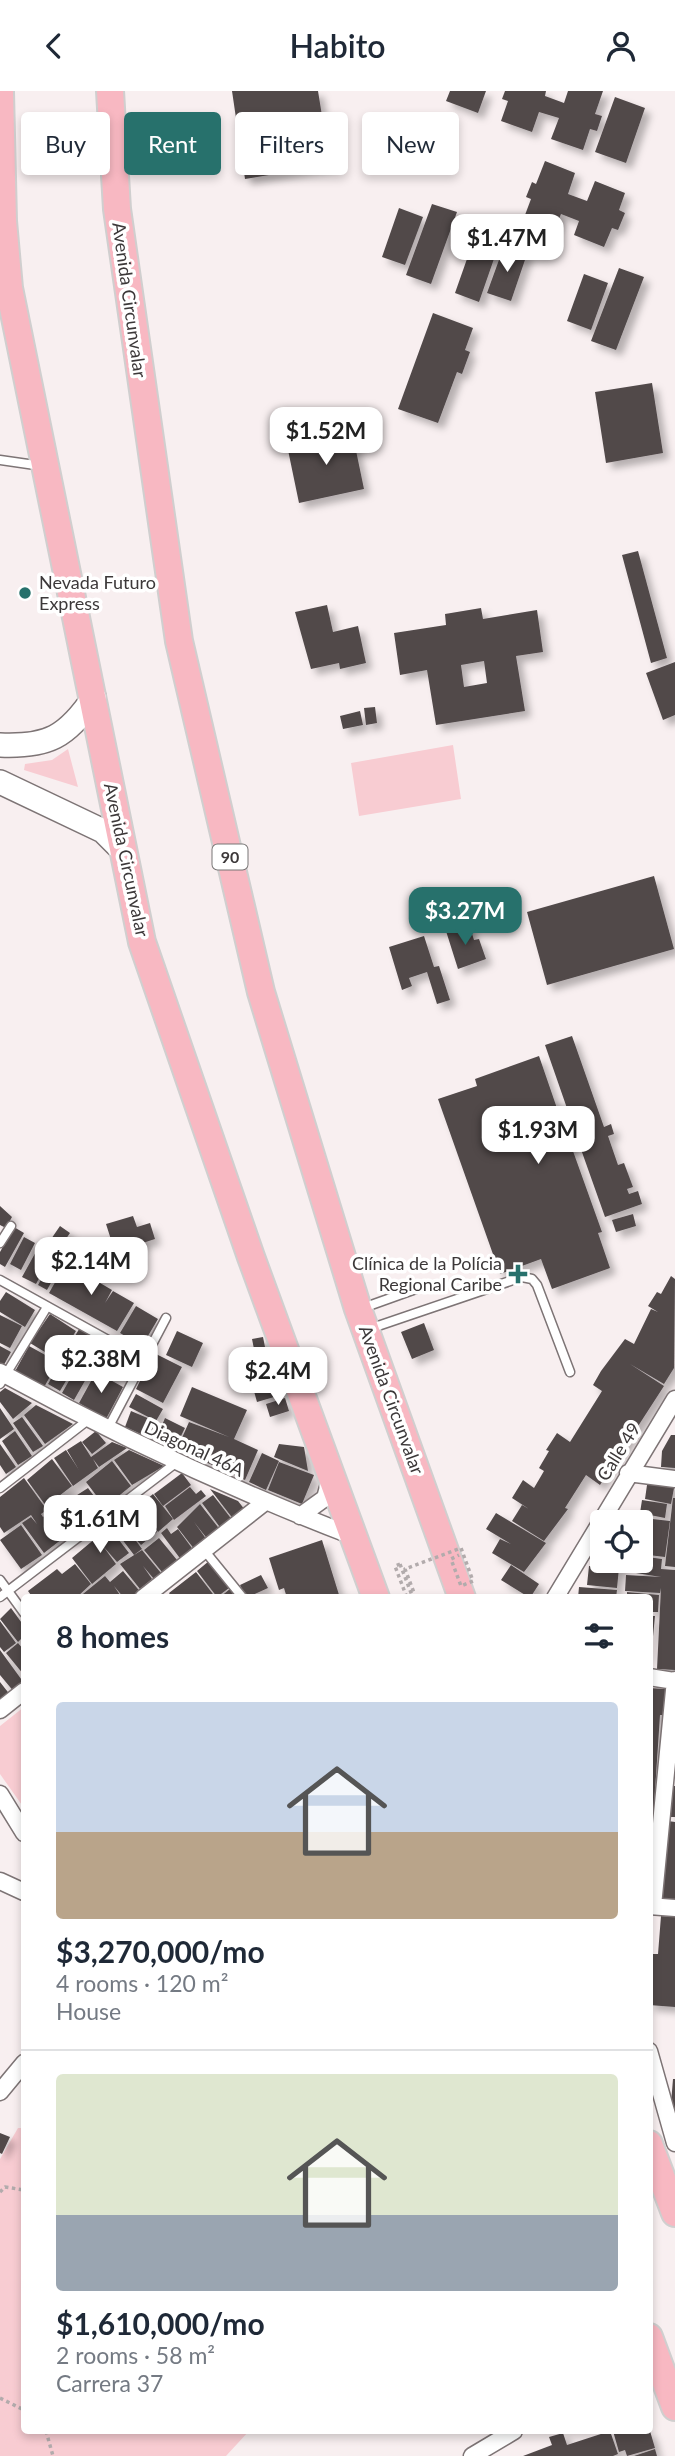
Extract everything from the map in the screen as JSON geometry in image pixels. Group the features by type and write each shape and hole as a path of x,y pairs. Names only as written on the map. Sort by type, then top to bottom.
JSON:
{"highway":[{"name":"Avenida Circunvalar","path":"110,91 117,209 179,641 261,992 362,1320 461,1594"},
{"name":"Avenida Circunvalar","path":"0,92 1,221 5,288 46,467 142,942 251,1257 355,1537 369,1591"},
{"path":"663,2151 675,2214"},
{"path":"653,2352 664,2393"}],"main road":[{"path":"0,745 31,746 46,742 67,731 94,697"},
{"path":"0,782 103,831 123,851"}],"street":[{"name":"Diagonal 46A","path":"2,1377 107,1430 265,1502 355,1537"},
{"name":"Calle 49","path":"557,1594 675,1399"},
{"path":"628,1473 675,1479"},
{"path":"300,1516 310,1512 324,1497 331,1476"},
{"path":"148,1594 265,1502"},
{"path":"653,1678 675,1681 653,1887"},
{"path":"0,1710 21,1693"},
{"path":"0,1794 21,1828"},
{"path":"0,1881 21,1891"},
{"path":"653,1906 675,1908"},
{"path":"0,2092 21,2067"},
{"path":"653,2080 663,2151"},
{"path":"472,2456 509,2434"}],"lane":[{"path":"0,460 46,467"},
{"path":"0,1244 11,1226"},
{"path":"362,1320 435,1306 512,1278 532,1279 537,1285 570,1372"},
{"path":"0,1280 145,1360"},
{"path":"362,1320 427,1285"},
{"path":"2,1377 47,1307"},
{"path":"107,1430 166,1318"},
{"path":"0,1488 88,1420"},
{"path":"0,1597 177,1462"},
{"path":"204,1550 240,1594"},
{"path":"0,1580 21,1609"}],"path":[{"path":"413,1594 405,1569 457,1549 461,1548 473,1581 461,1586 451,1559 459,1555 457,1549 455,1543"},
{"path":"406,1594 395,1566 400,1564 412,1594"},
{"path":"0,2192 5,2187 21,2190"},
{"path":"0,2398 21,2408"},
{"path":"47,2434 53,2456"}],"shaded area":[{"path":"453,745 461,799 359,816 351,763"},
{"path":"68,749 78,787 24,770 25,764 52,760"},
{"path":"21,1709 21,1804 0,1774 0,1726"},
{"path":"18,2128 21,2128 21,2434 246,2434 226,2456 0,2456 0,2159"}],"building":[{"path":"232,91 318,91 321,112 235,112"},
{"path":"450,91 486,91 478,113 446,101"},
{"path":"505,91 546,91 545,96 564,103 568,91 603,91 595,114 602,116 597,131 590,129 583,150 551,139 559,118 539,112 532,132 501,121 508,101 502,99"},
{"path":"615,97 645,108 626,163 595,152"},
{"path":"545,161 575,173 568,194 587,201 595,181 625,193 619,210 625,213 618,230 612,228 604,247 574,235 579,221 561,214 556,226 525,215 531,199 526,197 532,182 536,184"},
{"path":"244,175 269,175 245,179"},
{"path":"432,204 457,212 431,284 406,275"},
{"path":"399,208 423,217 405,265 382,257"},
{"path":"480,222 504,230 479,302 455,293"},
{"path":"504,246 527,254 511,301 487,293"},
{"path":"619,268 644,277 616,350 591,341"},
{"path":"584,274 608,283 591,330 567,321"},
{"path":"433,313 473,328 465,350 470,352 462,374 457,372 438,423 398,409"},
{"path":"652,383 663,453 606,463 595,392"},
{"path":"323,430 334,433 337,439 353,436 364,489 299,503 288,450 311,444 313,436"},
{"path":"638,551 667,658 651,663 622,555"},
{"path":"327,605 333,632 358,626 366,663 340,669 339,663 311,669 295,612"},
{"path":"481,608 483,619 537,610 543,652 516,656 525,711 436,725 427,670 400,675 394,633 446,625 445,614","holes":["484,661 487,683 464,687 461,665"]},
{"path":"675,662 675,715 663,720 646,673"},
{"path":"375,707 377,723 366,725 364,708"},
{"path":"360,711 363,725 343,729 340,716"},
{"path":"654,876 674,949 547,985 527,912"},
{"path":"469,924 474,940 479,939 486,959 458,969 446,931"},
{"path":"424,936 434,967 439,966 450,1000 437,1004 427,972 409,978 412,986 402,990 389,947"},
{"path":"572,1036 604,1127 611,1124 614,1134 608,1136 618,1165 624,1163 633,1187 627,1189 629,1194 638,1191 642,1204 605,1217 572,1124 564,1126 602,1232 598,1233 610,1268 552,1289 541,1259 500,1274 438,1099 477,1086 475,1079 539,1056 560,1117 569,1114 545,1045"},
{"path":"0,1206 12,1217 6,1228 0,1225"},
{"path":"633,1214 636,1226 616,1232 612,1220"},
{"path":"133,1216 137,1227 150,1223 155,1239 115,1252 106,1224"},
{"path":"60,1226 70,1233 57,1252 47,1245"},
{"path":"14,1227 24,1233 5,1267 0,1264 0,1252"},
{"path":"24,1237 35,1243 21,1270 10,1264"},
{"path":"38,1248 51,1256 36,1284 22,1277"},
{"path":"54,1256 63,1261 47,1290 38,1285"},
{"path":"66,1263 112,1290 105,1303 113,1291 134,1303 117,1331 49,1293"},
{"path":"671,1276 675,1279 674,1368 664,1384 630,1364 664,1386 600,1485 586,1475 565,1508 568,1509 544,1541 512,1521 522,1505 529,1509 512,1498 523,1480 534,1488 544,1471 539,1468 549,1451 546,1450 557,1433 570,1442 602,1391 593,1385 601,1371 625,1339 634,1344 651,1309 658,1312 648,1306 657,1292 661,1294"},
{"path":"6,1292 35,1310 25,1327 0,1312 0,1301"},
{"path":"136,1306 158,1319 142,1346 120,1333"},
{"path":"50,1314 76,1331 58,1360 30,1343"},
{"path":"0,1315 22,1326 10,1348 0,1343"},
{"path":"424,1323 434,1350 412,1359 401,1332"},
{"path":"81,1326 106,1342 91,1369 64,1354"},
{"path":"177,1331 203,1343 192,1367 166,1355"},
{"path":"263,1337 265,1347 254,1349 252,1339"},
{"path":"0,1346 11,1352 0,1372"},
{"path":"29,1346 58,1362 42,1391 13,1375"},
{"path":"109,1346 139,1361 128,1381 114,1373 111,1379 98,1373"},
{"path":"268,1349 273,1370 249,1376 244,1355"},
{"path":"154,1353 182,1367 163,1403 136,1389"},
{"path":"64,1356 76,1364 60,1391 48,1384"},
{"path":"78,1365 90,1372 74,1400 62,1393"},
{"path":"272,1371 281,1395 257,1402 250,1377"},
{"path":"96,1372 123,1387 106,1419 79,1403"},
{"path":"192,1387 247,1410 234,1439 258,1450 245,1480 177,1449 189,1422 229,1437 180,1416"},
{"path":"5,1388 32,1403 13,1419 0,1402 0,1392"},
{"path":"136,1394 163,1409 156,1421 129,1407"},
{"path":"285,1398 289,1411 270,1417 266,1404"},
{"path":"36,1405 73,1424 45,1444 24,1415"},
{"path":"0,1408 14,1429 0,1439"},
{"path":"131,1411 157,1422 150,1438 125,1427"},
{"path":"22,1417 43,1446 33,1452 13,1423"},
{"path":"165,1418 185,1428 174,1450 155,1442"},
{"path":"15,1431 32,1456 18,1465 2,1441"},
{"path":"96,1431 106,1443 92,1454 82,1442"},
{"path":"671,1435 675,1435 675,1468 661,1467 662,1451"},
{"path":"81,1441 91,1457 112,1442 127,1448 99,1467 93,1459 98,1468 73,1486 54,1458 66,1450 79,1470 67,1450"},
{"path":"0,1444 16,1467 6,1474 0,1465"},
{"path":"279,1444 304,1447 308,1471 274,1457"},
{"path":"129,1450 164,1466 132,1485 114,1460"},
{"path":"262,1453 279,1461 266,1490 249,1482"},
{"path":"52,1459 72,1486 46,1506 27,1480"},
{"path":"112,1461 131,1486 105,1507 86,1482"},
{"path":"279,1462 314,1475 302,1504 268,1490"},
{"path":"182,1473 191,1485 163,1506 154,1494"},
{"path":"24,1478 47,1510 41,1514 43,1517 59,1504 60,1506 88,1488 106,1512 66,1543 62,1539 44,1553 22,1523 31,1517 37,1524 31,1515 4,1533 0,1527 0,1497"},
{"path":"648,1478 675,1483 671,1504 645,1499"},
{"path":"190,1487 196,1494 201,1490 206,1496 174,1520 165,1506"},
{"path":"210,1489 238,1501 245,1510 234,1520"},
{"path":"153,1494 173,1519 158,1532 138,1507"},
{"path":"213,1495 233,1521 222,1530 202,1503"},
{"path":"675,1498 675,1567 665,1566"},
{"path":"642,1500 667,1504 665,1518 653,1516 653,1510 640,1510"},
{"path":"200,1504 221,1531 209,1541 194,1522 207,1540 195,1550 177,1527"},
{"path":"139,1511 157,1532 141,1545 128,1530 142,1549 134,1555 115,1530"},
{"path":"496,1513 546,1543 524,1572 492,1553 500,1539 511,1544 486,1529"},
{"path":"653,1519 670,1521 665,1557 653,1556"},
{"path":"21,1525 42,1555 21,1569 0,1540"},
{"path":"109,1527 129,1553 117,1562 103,1546 116,1564 92,1584 72,1558"},
{"path":"167,1528 171,1534 178,1529 194,1551 182,1561 161,1533"},
{"path":"159,1538 177,1560 162,1572 144,1550"},
{"path":"322,1540 339,1594 286,1594 284,1588 279,1590 269,1558"},
{"path":"142,1550 161,1573 154,1579 143,1566 152,1579 140,1589 120,1564"},
{"path":"653,1558 662,1559 661,1569 675,1570 675,1670 657,1669 661,1588 660,1593 625,1591 626,1575 661,1577 636,1573 653,1573"},
{"path":"209,1561 229,1588 221,1594 215,1594 197,1571"},
{"path":"75,1564 91,1584 80,1594 30,1594 28,1591 57,1569 62,1574"},
{"path":"511,1565 539,1584 533,1594 524,1594 501,1580"},
{"path":"589,1566 590,1573 618,1573 617,1588 587,1585"},
{"path":"123,1571 142,1594 121,1594 114,1586 119,1594 83,1594 105,1576 110,1582"},
{"path":"196,1572 213,1594 170,1594"},
{"path":"261,1575 268,1588 255,1594 244,1594 240,1585"},
{"path":"579,1587 617,1590 616,1594 578,1594"},
{"path":"231,1588 236,1594 224,1594"},
{"path":"653,1594 659,1595 658,1612 653,1612"},
{"path":"11,1608 21,1622 21,1639 18,1642 0,1619"},
{"path":"0,1621 16,1643 4,1652 0,1647"},
{"path":"18,1643 21,1646 21,1671 6,1653"},
{"path":"0,1650 21,1679 21,1686 15,1693 0,1675"},
{"path":"0,1682 11,1696 0,1704"},
{"path":"653,1688 668,1689 667,1715 660,1715 653,1822"},
{"path":"673,1786 675,1817 670,1817"},
{"path":"668,1821 675,1822 675,1905 662,1905"},
{"path":"661,1916 675,1917 675,2007 653,2005 653,1954 658,1954"},
{"path":"675,2079 675,2117 670,2116"},
{"path":"0,2133 10,2137 2,2154 0,2153"},
{"path":"560,2434 563,2434 567,2445 601,2434 611,2434 618,2454 523,2456 552,2445 549,2437"},
{"path":"614,2434 651,2434 655,2448 627,2456 625,2450 619,2452"},
{"path":"655,2449 657,2456 634,2456"}],"place":[{"name":"Nevada Futuro Express","path":"25,593"},
{"name":"Clínica de la Polícia Regional Caribe","path":"518,1274"}]}
